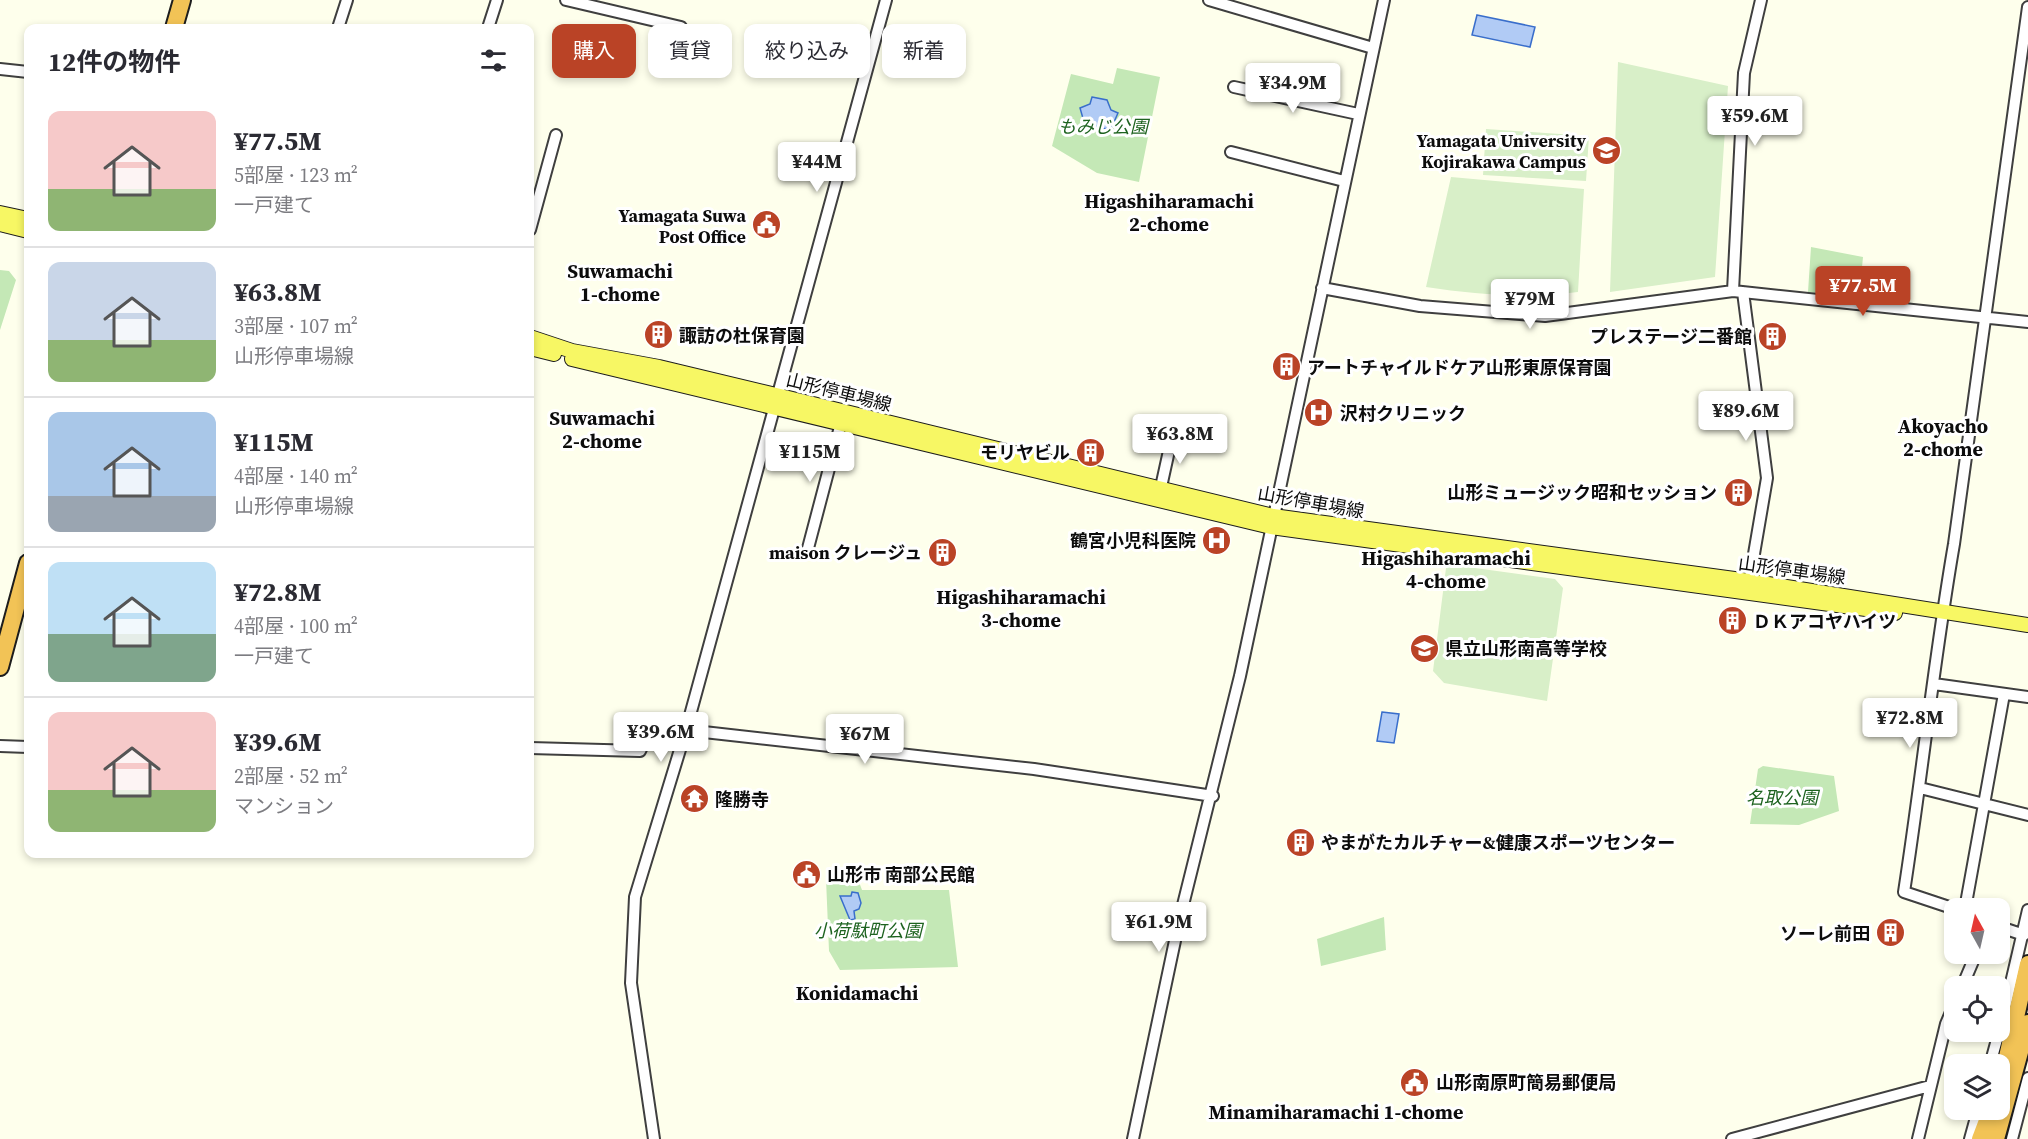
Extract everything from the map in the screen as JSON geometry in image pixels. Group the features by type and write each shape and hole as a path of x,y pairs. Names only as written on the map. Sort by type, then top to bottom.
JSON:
{"highway":[{"path":"175,24 182,0"},
{"path":"0,667 24,578"},
{"path":"2010,1061 2028,964"},
{"path":"2010,1074 2028,1023"},
{"path":"1980,1139 1988,1120"},
{"path":"1984,1139 1989,1120"},
{"path":"1996,1139 1999,1120"},
{"path":"2003,1139 2004,1120"}],"main road":[{"path":"0,213 24,218"},
{"path":"0,224 24,230"},
{"name":"山形停車場線","path":"534,339 572,351 660,367 775,400 841,423 1272,521 1942,615 2028,625"},
{"name":"山形停車場線","path":"534,349 775,400 1161,487 1272,521"},
{"name":"山形停車場線","path":"1942,615 2028,633"}],"street":[{"path":"339,24 347,0"},
{"path":"489,24 497,0"},
{"path":"566,0 668,24"},
{"path":"654,1139 631,983 632,919 635,897 686,730 886,0"},
{"path":"1209,0 1373,48"},
{"path":"1133,1139 1180,917 1213,796 1384,0"},
{"path":"1748,587 1767,478 1738,292 1744,73 1761,0"},
{"path":"1944,905 1904,892 1935,684 1942,615 1954,544 2028,7"},
{"path":"0,69 24,72"},
{"path":"1234,87 1358,114"},
{"path":"534,215 556,135"},
{"path":"1231,152 1344,181"},
{"path":"1322,288 1420,306 1545,316 1738,292 2028,322"},
{"path":"807,552 841,423"},
{"path":"1161,487 1172,437"},
{"path":"1935,684 2028,697"},
{"path":"1967,898 2004,694"},
{"path":"534,748 640,751 651,728 686,730 1034,769 1213,796"},
{"path":"0,746 24,747"},
{"path":"1920,788 2028,815"},
{"path":"2010,989 2028,910"},
{"path":"2010,930 2024,935"},
{"path":"1918,1139 1944,1032"},
{"path":"2012,1139 2028,1078"},
{"path":"1732,1139 1930,1086"},
{"path":"1970,1139 1975,1120"}],"green space":[{"path":"1618,62 1728,86 1715,277 1610,292"},
{"name":"もみじ公園","path":"1117,68 1160,77 1139,182 1097,173 1052,146 1071,74 1113,84"},
{"path":"1486,129 1589,136 1586,181 1483,175"},
{"path":"1451,177 1584,189 1578,292 1502,295 1426,287"},
{"path":"1811,247 1863,257 1859,298 1808,292"},
{"path":"0,270 9,271 16,280 0,330"},
{"path":"1453,565 1555,579 1563,588 1547,701 1444,683 1433,671 1446,568"},
{"name":"名取公園","path":"1763,766 1834,776 1839,811 1799,825 1750,824 1758,769"},
{"name":"小荷駄町公園","path":"826,879 859,882 862,890 949,890 958,967 840,970 829,951"},
{"path":"1384,917 1386,950 1321,966 1317,939"}],"water":[{"path":"1477,15 1535,27 1530,47 1472,35"},
{"path":"1092,97 1107,100 1111,110 1118,113 1111,129 1097,128 1084,122 1080,108 1090,104"},
{"path":"1382,712 1399,714 1394,743 1377,741"},
{"path":"852,892 858,893 861,903 859,909 854,911 855,919 850,920 840,896 851,896"}],"place":[{"name":"Yamagata University Kojirakawa Campus","path":"1607,150"},
{"name":"Yamagata Suwa Post Office","path":"767,225"},
{"name":"諏訪の杜保育園","path":"658,335"},
{"name":"プレステージ二番館","path":"1773,336"},
{"name":"アートチャイルドケア山形東原保育園","path":"1286,367"},
{"name":"沢村クリニック","path":"1319,413"},
{"name":"モリヤビル","path":"1091,452"},
{"name":"山形ミュージック昭和セッション","path":"1738,492"},
{"name":"鶴宮小児科医院","path":"1217,540"},
{"name":"maison クレージュ","path":"943,552"},
{"name":"ＤＫアコヤハイツ","path":"1732,621"},
{"name":"県立山形南高等学校","path":"1424,648"},
{"name":"隆勝寺","path":"694,799"},
{"name":"やまがたカルチャー&健康スポーツセンター","path":"1300,842"},
{"name":"山形市 南部公民館","path":"806,874"},
{"name":"ソーレ前田","path":"1891,933"},
{"name":"山形南原町簡易郵便局","path":"1415,1082"}],"district":[{"name":"Higashiharamachi 2-chome","path":"1169,212"},
{"name":"Suwamachi 1-chome","path":"620,282"},
{"name":"Suwamachi 2-chome","path":"602,430"},
{"name":"Akoyacho 2-chome","path":"1943,438"},
{"name":"Higashiharamachi 4-chome","path":"1446,570"},
{"name":"Higashiharamachi 3-chome","path":"1021,608"},
{"name":"Konidamachi","path":"857,993"},
{"name":"Minamiharamachi 1-chome","path":"1336,1112"}]}
